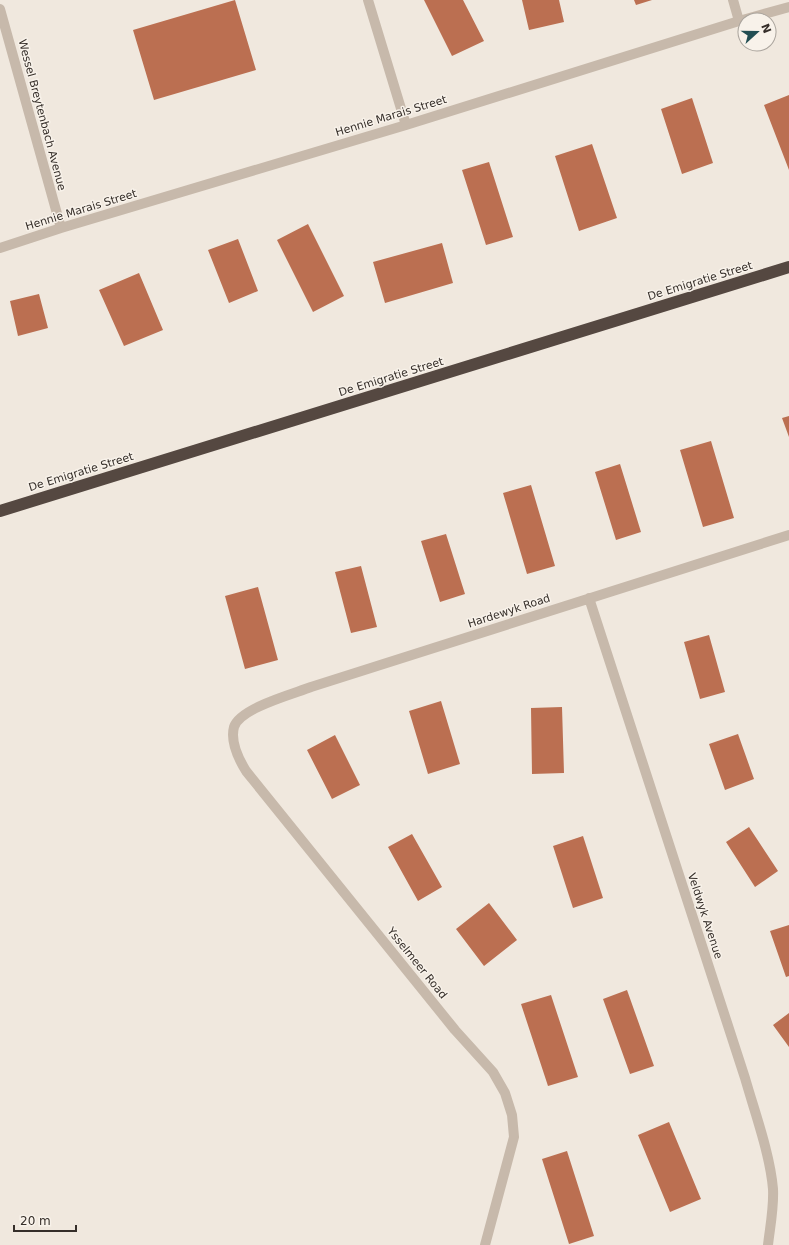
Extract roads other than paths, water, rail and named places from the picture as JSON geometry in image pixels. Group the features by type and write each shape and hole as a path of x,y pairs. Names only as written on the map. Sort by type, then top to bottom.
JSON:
{"highway":[{"name":"De Emigratie Street","path":"0,511 789,267"}],"street":[{"path":"368,0 406,125"},
{"path":"733,0 737,14"},
{"name":"Hennie Marais Street","path":"771,12 789,7"},
{"name":"Wessel Breytenbach Avenue","path":"0,9 61,228"},
{"name":"Hennie Marais Street","path":"0,248 61,228 406,125 737,22"},
{"name":"Hardewyk Road","path":"240,719 250,710 311,687 789,535"},
{"name":"Veldwyk Avenue","path":"589,598 760,1127 773,1190 768,1245"},
{"name":"Ysselmeer Road","path":"240,719 235,725 233,737 235,750 246,771 455,1030 493,1072 505,1093 512,1115 514,1136 485,1245"}]}
